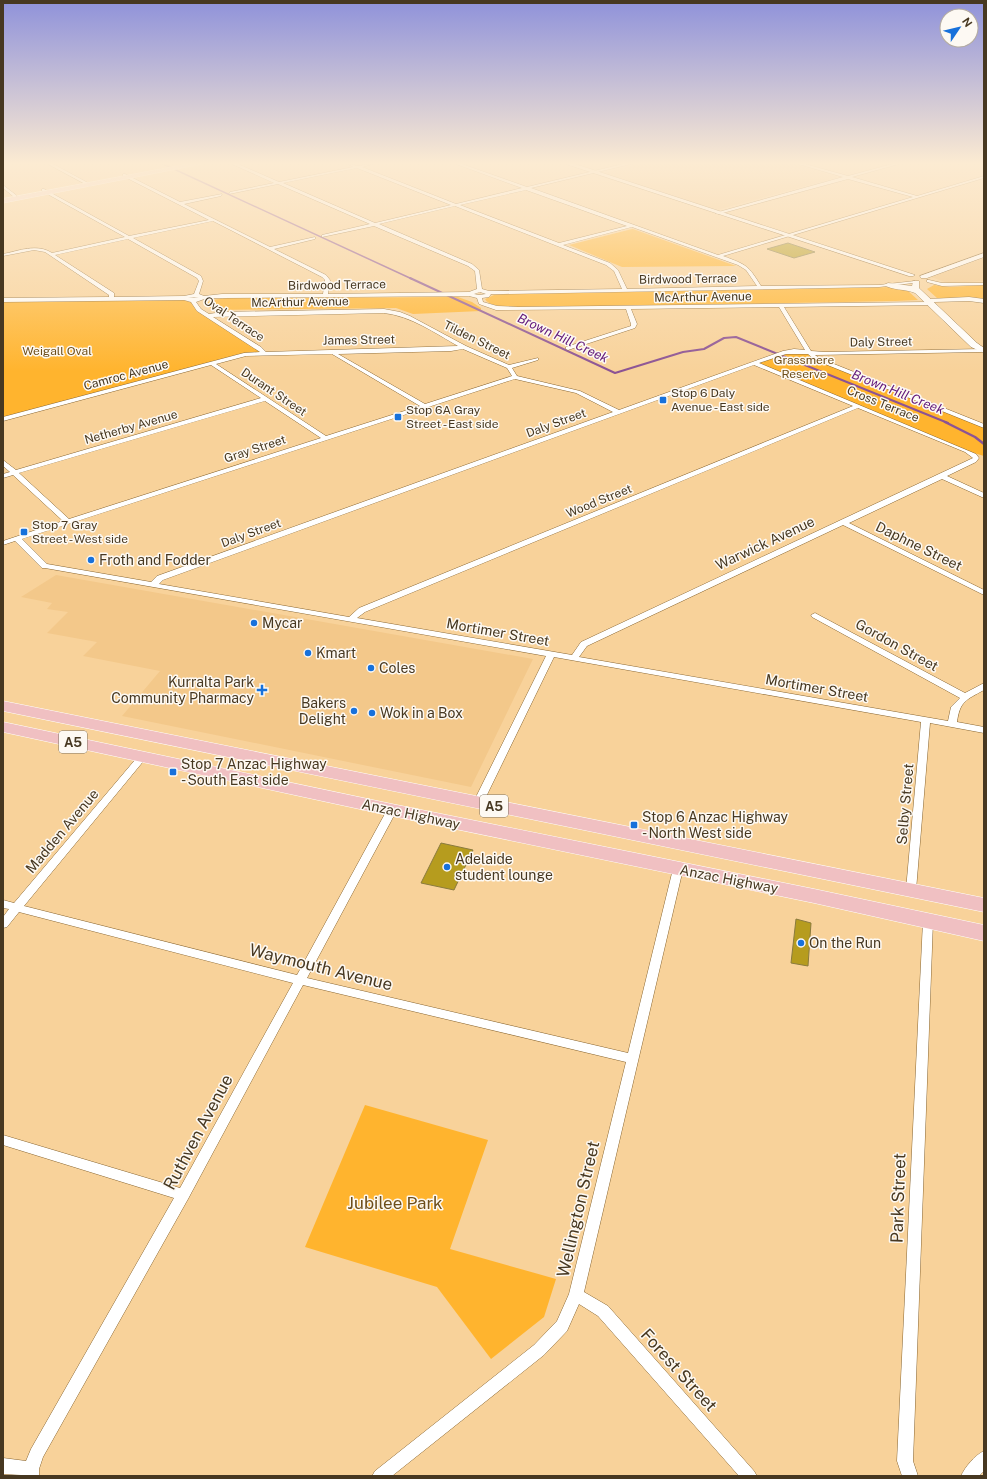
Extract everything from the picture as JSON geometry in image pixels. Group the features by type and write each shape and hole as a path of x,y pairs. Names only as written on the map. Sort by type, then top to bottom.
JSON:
{"highway":[{"name":"Anzac Highway","path":"3,706 984,905"},
{"name":"Anzac Highway","path":"3,727 392,810 781,889 984,933"},
{"path":"122,730 120,736 139,749 142,756"},
{"path":"553,842 560,820"},
{"path":"773,863 783,868 790,876 790,885 781,889"},
{"path":"821,873 812,877 813,883 831,892 844,903"}],"street":[{"path":"120,233 201,279 196,295"},
{"path":"52,254 152,233"},
{"path":"240,233 326,277 328,280 325,295"},
{"path":"324,236 336,233"},
{"path":"395,233 474,267 477,270 480,290"},
{"path":"527,233 614,267 625,290"},
{"path":"558,245 604,233"},
{"path":"652,233 740,264 748,269 760,288"},
{"path":"779,233 917,280 984,255"},
{"path":"719,256 798,233"},
{"path":"271,248 314,238"},
{"path":"3,255 34,249 46,251 112,294 111,298"},
{"path":"917,280 915,288 918,291"},
{"path":"917,280 920,287 931,302"},
{"name":"Birdwood Terrace","path":"489,294 888,285 917,280 942,285 984,284"},
{"path":"888,285 908,287 918,291 974,345 983,351"},
{"path":"470,294 480,290 489,294"},
{"name":"Birdwood Terrace","path":"203,298 450,293 470,294"},
{"name":"McArthur Avenue","path":"470,294 479,297 481,303 484,305 505,309 781,306 931,302 970,299 984,301"},
{"path":"479,297 489,294"},
{"path":"3,300 185,298 196,295 203,298"},
{"path":"185,298 186,300 193,301 201,300 203,298"},
{"name":"Oval Terrace","path":"193,301 199,310 259,348 264,353"},
{"path":"781,306 809,352 817,359 984,426"},
{"path":"568,348 633,327 634,324 628,308"},
{"name":"McArthur Avenue","path":"208,316 228,313 392,312"},
{"name":"Tilden Street","path":"392,312 408,317 464,347 509,367 515,377 578,392 618,412"},
{"name":"James Street","path":"255,353 451,349 464,347"},
{"name":"Daly Street","path":"153,586 160,578 785,352 825,354 983,351"},
{"path":"336,352 335,354 338,356 424,406"},
{"name":"Camroc Avenue","path":"3,419 212,363 255,353"},
{"path":"509,367 536,359"},
{"name":"Durant Street","path":"212,363 325,438"},
{"name":"Cross Terrace","path":"754,363 967,451 974,455 976,458 974,461"},
{"name":"Gray Street","path":"3,543 515,377"},
{"name":"Netherby Avenue","path":"3,476 265,399"},
{"name":"Wood Street","path":"350,620 362,610 858,406"},
{"name":"Warwick Avenue","path":"574,658 584,644 974,461"},
{"path":"3,462 68,522"},
{"path":"940,476 984,496"},
{"name":"Daphne Street","path":"842,522 984,593"},
{"name":"Mortimer Street","path":"17,539 45,566 984,730"},
{"name":"Gordon Street","path":"815,615 965,697"},
{"path":"478,802 551,655"},
{"path":"952,725 955,708 965,697 984,686"},
{"name":"Selby Street","path":"911,890 926,720"},
{"name":"Madden Avenue","path":"3,924 142,756"},
{"name":"Ruthven Avenue","path":"31,1472 36,1454 183,1195 392,810"},
{"name":"Wellington Street","path":"380,1476 538,1350 562,1326 576,1295 678,869"},
{"name":"Waymouth Avenue","path":"3,904 299,980 632,1059"},
{"name":"Park Street","path":"910,1476 905,1461 928,921"},
{"path":"3,1140 183,1195"},
{"name":"Forest Street","path":"576,1295 602,1311 749,1476"},
{"path":"969,1476 984,1459"},
{"path":"3,1466 31,1472"}],"shaded area":[{"path":"984,258 984,281 948,283 931,277"},
{"path":"56,575 533,659 471,787 122,716 160,671 83,656 97,642 47,633 68,612 47,609 52,603 21,597"}],"green space":[{"path":"617,233 644,233 736,266 622,267 569,245"},
{"path":"934,285 949,287 984,285 984,299 937,298 927,289"},
{"path":"898,287 907,290 918,300 525,308 497,306 487,302 485,299 494,295 505,294"},
{"path":"458,297 472,302 481,308 481,311 413,314 396,308 214,310 204,305 212,300 227,298"},
{"name":"Weigall Oval","path":"185,298 193,301 199,310 264,353 246,354 3,419 3,300"},
{"name":"Grassmere Reserve","path":"788,351 809,352 817,359 984,426 984,456 967,451 754,363"},
{"name":"Jubilee Park","path":"365,1105 488,1140 450,1249 556,1279 544,1317 491,1359 437,1287 305,1247"}],"building":[{"path":"788,243 815,252 794,258 767,249"},
{"name":"Adelaide student lounge","path":"441,843 473,850 454,890 421,883"},
{"name":"On the Run","path":"796,919 811,923 808,966 791,963"}],"waterway":[{"name":"Brown Hill Creek","path":"312,233 412,279"},
{"name":"Brown Hill Creek","path":"410,278 615,373 683,352 704,349 724,338 736,337 948,423"},
{"name":"Brown Hill Creek","path":"945,422 975,437 984,444"}],"place":[{"name":"Stop 6 Daly Avenue - East side","path":"663,400"},
{"name":"Stop 6A Gray Street - East side","path":"398,417"},
{"name":"Stop 7 Gray Street - West side","path":"24,532"},
{"name":"Froth and Fodder","path":"91,560"},
{"name":"Mycar","path":"254,623"},
{"name":"Kmart","path":"308,653"},
{"name":"Coles","path":"371,668"},
{"name":"Kurralta Park Community Pharmacy","path":"262,690"},
{"name":"Bakers Delight","path":"354,711"},
{"name":"Wok in a Box","path":"372,713"},
{"name":"Stop 7 Anzac Highway - South East side","path":"173,772"},
{"name":"Stop 6 Anzac Highway - North West side","path":"634,825"},
{"name":"Adelaide student lounge","path":"447,867"},
{"name":"On the Run","path":"801,943"}]}
